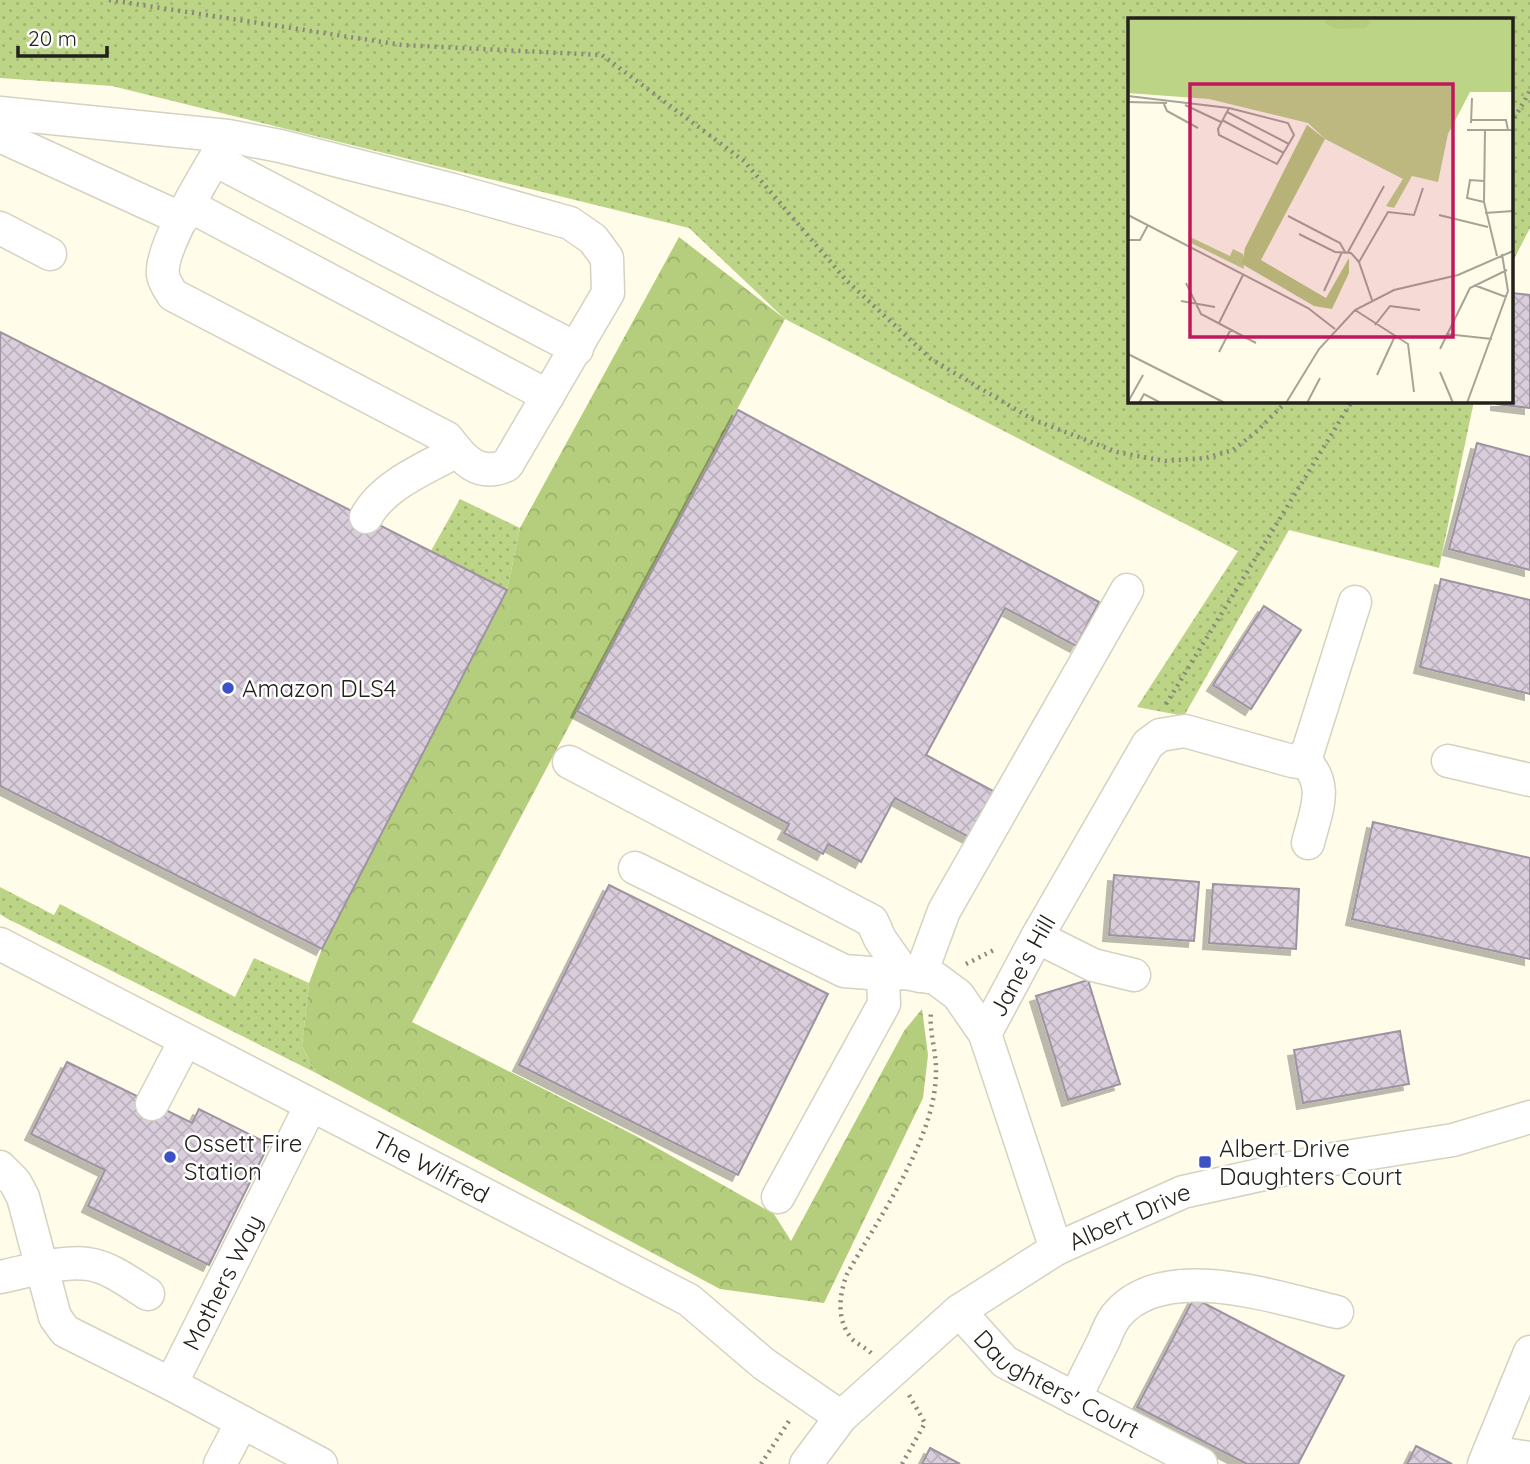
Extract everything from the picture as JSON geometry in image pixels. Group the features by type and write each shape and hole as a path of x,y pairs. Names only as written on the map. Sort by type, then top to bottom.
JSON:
{"street":[{"path":"0,113 222,148 320,156 570,223 593,239 607,258 608,293 508,465 494,471 468,464 447,438 173,295 163,278 163,261 186,212 222,148"},
{"path":"0,136 186,212 548,396"},
{"path":"222,148 576,349"},
{"path":"0,228 50,254"},
{"path":"366,517 386,493 457,451"},
{"path":"778,1197 884,1004 910,975 1127,590"},
{"path":"1160,736 1196,733 1292,761 1303,759 1308,751 1355,602"},
{"name":"Jane's Hill","path":"1056,1249 985,1034 1037,937 1148,744 1160,736"},
{"path":"1303,759 1317,775 1319,785 1308,843"},
{"path":"1448,761 1530,780"},
{"path":"569,762 872,921 880,939 910,975"},
{"path":"635,868 844,971 910,975 958,995 985,1034"},
{"path":"1037,937 1093,965 1134,975"},
{"name":"The Wilfred","path":"0,944 689,1300 764,1364 841,1417"},
{"path":"152,1104 185,1041"},
{"name":"Mothers Way","path":"171,1384 311,1105"},
{"name":"Albert Drive","path":"806,1464 841,1417 959,1311 1056,1249 1184,1192 1327,1160 1452,1140 1530,1116"},
{"path":"0,1167 15,1182 23,1197 55,1318 65,1331 321,1464"},
{"path":"0,1277 87,1263 111,1272 148,1294"},
{"path":"1075,1399 1115,1317 1132,1301 1164,1288 1196,1284 1338,1311"},
{"name":"Daughters' Court","path":"959,1311 1005,1362 1195,1463"},
{"path":"1530,1352 1486,1458 1530,1458"},
{"path":"220,1464 243,1422"}],"path":[{"path":"108,0 402,45 603,55 744,161 846,280 932,359 1032,419 1117,452 1166,461 1206,458 1233,450 1255,433 1286,402"},
{"path":"1512,122 1530,91"},
{"path":"1160,736 1161,719 1169,697 1351,402"},
{"path":"902,1464 925,1423 895,1369 852,1339 841,1317 839,1293 917,1150 930,1112 936,1070 930,1030 910,975 1004,946"},
{"path":"761,1464 806,1394"}],"green space":[{"path":"0,0 1530,0 1530,228 1512,263 1512,18 1128,18 1128,402 1474,402 1439,568 1289,530 1184,716 1137,707 1238,551 785,319 689,228 112,86 0,78"},
{"path":"679,237 785,319 412,1022 636,1136 774,1214 791,1241 904,1031 922,1009 928,1055 923,1098 824,1303 720,1289 316,1073 302,1046 309,983 322,949 507,590 520,528"},
{"path":"460,499 520,528 507,590 431,551"},
{"path":"0,887 54,915 60,904 235,997 254,958 309,983 302,1046 316,1073 6,918 0,914"}],"building":[{"path":"1512,293 1530,295 1530,408 1497,404 1512,402"},
{"name":"Amazon DLS4","path":"0,332 507,590 322,949 0,786"},
{"path":"738,410 1099,602 1076,646 1005,608 926,755 993,791 969,837 895,798 861,862 828,844 823,854 784,833 789,824 577,711"},
{"path":"1477,443 1530,457 1530,570 1449,549"},
{"path":"1441,579 1530,600 1530,694 1420,667"},
{"path":"1264,606 1301,630 1251,709 1213,685"},
{"path":"1373,822 1530,858 1530,959 1352,919"},
{"path":"1114,875 1199,882 1194,941 1109,935"},
{"path":"1213,884 1299,889 1296,949 1209,943"},
{"path":"609,885 828,994 738,1175 519,1065"},
{"path":"1088,980 1120,1084 1068,1100 1036,996"},
{"path":"1400,1031 1409,1084 1303,1103 1294,1050"},
{"name":"Ossett Fire Station","path":"67,1062 192,1123 199,1109 269,1144 209,1265 88,1206 105,1170 31,1134"},
{"path":"1194,1298 1344,1376 1298,1464 1247,1464 1137,1407"},
{"path":"1416,1446 1452,1464 1407,1464"},
{"path":"930,1448 960,1464 922,1464"}],"place":[{"name":"Amazon DLS4","path":"228,688"},
{"name":"Ossett Fire Station","path":"170,1157"},
{"name":"Albert Drive Daughters Court","path":"1205,1162"}]}
